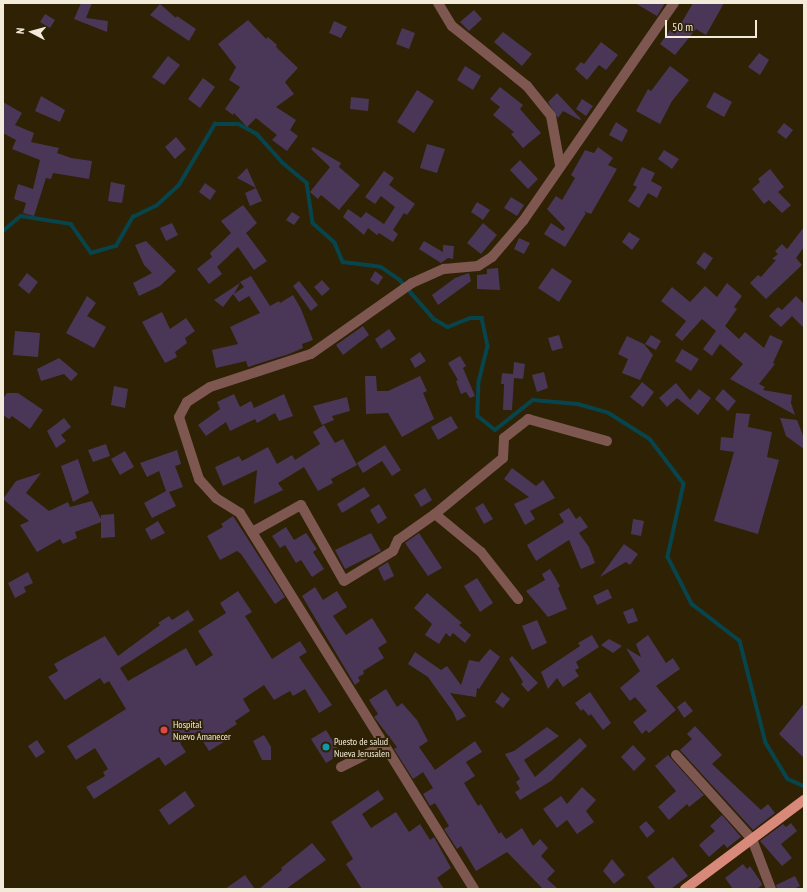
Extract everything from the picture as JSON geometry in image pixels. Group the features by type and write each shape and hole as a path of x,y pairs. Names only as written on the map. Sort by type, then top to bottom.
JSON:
{"main road":[{"path":"685,889 804,800"}],"street":[{"path":"438,3 452,26 527,86 551,116 560,164"},
{"path":"474,889 383,746 240,513 216,498 199,479 179,417 187,402 210,387 312,354 412,283 444,269 478,266 492,257 523,221 560,164 674,3"},
{"path":"252,532 300,505 344,581 393,551 398,540 435,514 504,458 504,438 528,419 607,441"},
{"path":"435,514 481,552 518,599"},
{"path":"341,767 383,746"},
{"path":"676,755 752,839 771,889"}],"building":[{"path":"81,3 92,3 86,18 108,21 107,32 74,19"},
{"path":"635,3 665,3 657,16"},
{"path":"693,3 724,3 706,35 696,29 675,55 660,44 670,30 675,34"},
{"path":"160,4 176,18 177,16 196,29 189,41 150,15"},
{"path":"474,10 482,19 469,31 460,22"},
{"path":"45,14 55,20 50,28 40,22"},
{"path":"248,20 266,39 268,37 277,45 276,47 298,68 285,82 294,94 276,107 296,120 290,130 298,136 287,151 272,140 277,135 256,118 247,127 234,113 233,115 225,109 240,87 229,80 236,67 218,44"},
{"path":"334,21 347,27 341,38 329,33"},
{"path":"402,28 415,33 409,49 396,44"},
{"path":"503,32 532,54 522,66 494,42"},
{"path":"601,42 618,55 606,70 599,65 587,80 575,69 581,62 584,64"},
{"path":"759,53 769,60 760,75 748,67"},
{"path":"168,56 180,65 164,85 152,77"},
{"path":"465,66 481,76 473,90 457,80"},
{"path":"670,66 689,80 672,101 660,124 636,111 648,89 651,91"},
{"path":"203,78 215,87 200,108 188,99"},
{"path":"500,87 523,105 520,109 541,133 523,148 511,134 514,132 493,115 500,107 490,99"},
{"path":"417,90 434,101 414,133 397,122"},
{"path":"714,92 732,102 724,117 706,107"},
{"path":"557,93 581,119 580,120 563,111 558,118 548,102"},
{"path":"41,96 65,110 60,122 35,111"},
{"path":"351,97 369,99 368,111 350,109"},
{"path":"582,99 593,106 586,116 576,109"},
{"path":"3,102 22,113 15,125 34,133 31,142 59,148 57,153 71,158 92,161 89,179 53,173 51,179 46,178 34,216 23,213 26,203 14,199 18,184 33,189 40,160 12,149 16,140 3,133"},
{"path":"616,122 628,130 622,142 609,135"},
{"path":"784,123 793,130 786,139 777,132"},
{"path":"176,137 186,149 175,159 165,147"},
{"path":"427,144 445,149 437,173 420,168"},
{"path":"313,147 341,163 339,167 360,185 339,210 321,195 318,199 310,192 330,167 311,149"},
{"path":"598,147 613,158 608,165 617,169 591,214 583,211 586,213 565,247 544,234 551,223 563,231 565,228 547,209 556,196 562,200 575,178 571,175 585,150 594,153"},
{"path":"664,150 679,159 672,169 658,159"},
{"path":"520,160 538,179 528,189 510,170"},
{"path":"642,167 655,173 651,181 662,187 657,198 648,193 639,208 628,201 637,187 633,185"},
{"path":"247,168 256,188 237,178"},
{"path":"770,169 784,187 778,192 791,205 782,213 769,200 764,204 752,189 760,182 758,179"},
{"path":"384,171 394,178 389,185 415,204 407,215 404,213 393,230 398,234 393,242 379,233 377,235 368,228 364,235 343,217 348,209 361,218 366,212 384,224 395,207 381,196 375,204 365,197"},
{"path":"111,182 125,185 122,203 108,201"},
{"path":"205,183 216,191 210,200 199,192"},
{"path":"256,188 262,201 250,206 245,193"},
{"path":"511,197 524,205 517,216 504,208"},
{"path":"477,202 490,210 483,220 471,212"},
{"path":"243,205 257,223 246,233 267,261 254,270 238,247 217,267 222,274 209,284 197,269 212,257 210,253 231,233 221,221"},
{"path":"292,212 300,217 294,225 286,220"},
{"path":"172,223 178,235 166,241 160,228"},
{"path":"483,223 497,235 481,254 467,243"},
{"path":"804,227 804,247 796,258 802,265 766,299 750,283 758,275 761,277 776,260 772,259 778,254 775,251 782,244 787,249"},
{"path":"629,232 640,239 632,250 622,242"},
{"path":"519,238 530,243 524,254 514,249"},
{"path":"146,241 176,271 160,286 139,296 133,283 152,273 144,265 135,245"},
{"path":"424,241 443,252 443,245 454,246 453,259 448,258 441,263 419,249"},
{"path":"704,252 713,258 705,270 696,263"},
{"path":"498,268 500,290 477,289 477,275 487,274 487,269"},
{"path":"552,268 572,281 559,302 538,288"},
{"path":"375,271 383,277 378,285 370,280"},
{"path":"27,273 38,282 29,294 18,285"},
{"path":"469,273 471,281 438,305 432,295 455,278"},
{"path":"251,276 270,306 279,301 280,303 293,295 301,309 313,340 302,344 303,348 289,354 248,367 246,361 216,368 212,350 238,344 230,327 260,313 249,296 239,302 233,294 223,307 214,300 240,283 234,294 244,287 240,282"},
{"path":"322,280 330,289 322,296 314,287"},
{"path":"299,281 318,305 311,311 293,286"},
{"path":"727,283 742,296 734,307 737,309 725,326 739,339 745,332 764,348 770,335 783,341 773,363 775,364 759,384 765,387 763,390 792,395 791,403 795,415 730,379 743,364 720,344 712,356 703,349 716,331 702,319 682,341 675,335 686,321 661,301 672,287 690,302 705,286 717,297"},
{"path":"87,296 96,303 87,316 106,327 94,348 66,333"},
{"path":"796,296 804,304 804,328 792,316 781,327 769,316 778,307 782,310"},
{"path":"162,312 170,329 186,318 195,331 185,338 187,343 175,352 177,357 165,363 142,322"},
{"path":"363,326 369,335 343,355 336,345"},
{"path":"389,329 396,339 381,349 375,339"},
{"path":"15,331 40,333 38,357 13,355"},
{"path":"559,335 563,348 552,351 548,338"},
{"path":"651,335 661,341 656,350 645,344"},
{"path":"627,336 644,344 653,355 640,380 622,373 628,359 618,354"},
{"path":"682,349 699,359 691,371 675,361"},
{"path":"420,352 426,361 415,368 410,359"},
{"path":"460,356 466,366 463,368 475,396 470,398 466,392 461,394 456,381 458,380 448,363"},
{"path":"59,358 78,374 71,381 64,374 41,381 37,369"},
{"path":"514,362 525,364 523,379 514,378 512,410 503,410 504,384 501,384 502,373 513,374"},
{"path":"544,372 548,388 537,392 532,375"},
{"path":"365,376 376,376 377,391 388,391 420,376 427,391 423,393 434,419 402,437 388,413 366,414"},
{"path":"642,382 654,392 643,407 630,397"},
{"path":"676,383 690,400 699,389 711,398 698,415 677,398 667,407 659,398"},
{"path":"114,386 128,389 125,408 111,405"},
{"path":"723,389 736,401 728,411 715,399"},
{"path":"7,393 18,393 43,410 30,429 12,416 9,419 3,415 3,398"},
{"path":"234,394 240,407 251,401 254,408 284,394 293,416 279,421 275,413 257,423 255,419 230,431 226,422 206,436 198,425 220,409 217,402"},
{"path":"347,397 350,411 332,416 334,420 322,425 313,406"},
{"path":"736,413 750,414 748,427 772,432 767,457 779,460 758,534 714,521 734,452 720,450 721,437 733,438"},
{"path":"451,416 458,428 438,440 431,427"},
{"path":"64,418 71,427 61,435 66,441 56,448 47,431"},
{"path":"780,418 797,420 804,438 804,449 786,436"},
{"path":"324,425 335,443 343,439 357,465 331,479 333,483 318,491 304,467 278,483 283,490 254,504 257,470 223,486 215,467 239,456 242,461 268,447 277,464 292,455 295,460 320,444 313,432"},
{"path":"106,444 110,456 93,462 88,450"},
{"path":"385,445 401,470 392,476 382,461 363,473 357,463"},
{"path":"177,450 181,464 175,466 183,487 169,492 176,506 152,518 144,503 166,491 159,471 147,477 140,463"},
{"path":"125,451 134,467 120,475 111,459"},
{"path":"78,459 89,493 73,502 61,466"},
{"path":"512,468 536,486 543,480 555,498 530,511 535,519 525,525 514,504 529,497 504,479"},
{"path":"41,473 26,493 49,511 68,502 70,507 92,501 101,519 101,515 114,514 115,537 101,538 101,522 75,532 77,538 63,544 60,539 37,552 20,525 29,521 3,499 16,481"},
{"path":"364,487 370,496 342,513 337,504"},
{"path":"425,488 432,500 421,507 414,495"},
{"path":"483,503 493,519 484,524 475,508"},
{"path":"379,504 387,518 378,524 370,510"},
{"path":"569,508 576,519 580,516 588,527 579,533 589,547 595,563 581,569 569,540 536,561 527,545 564,522 559,514"},
{"path":"233,516 285,597 275,604 241,554 237,551 220,560 207,536 223,527 221,524"},
{"path":"633,519 644,521 641,536 631,534"},
{"path":"158,521 165,533 151,540 145,529"},
{"path":"286,527 294,540 306,533 317,549 313,552 324,569 312,577 301,560 296,563 285,545 280,548 272,536"},
{"path":"371,533 381,551 345,569 335,550"},
{"path":"419,533 442,568 428,576 405,543"},
{"path":"624,544 638,554 630,565 626,562 600,577"},
{"path":"388,562 394,576 384,581 378,568"},
{"path":"550,569 560,586 558,588 567,609 548,617 526,591 545,580 542,574"},
{"path":"28,572 33,583 24,587 26,592 15,598 8,583"},
{"path":"477,578 493,603 480,612 464,586"},
{"path":"315,587 323,600 337,591 347,607 333,616 346,635 372,618 387,642 378,648 384,658 363,671 364,674 358,677 360,681 355,685 302,596"},
{"path":"608,589 612,598 597,605 593,596"},
{"path":"238,591 252,612 245,616 272,659 300,641 307,652 299,657 332,705 319,713 305,689 293,696 290,691 274,700 264,685 243,699 250,711 235,721 237,724 223,733 227,740 209,751 197,732 180,743 186,752 165,766 159,757 94,799 86,787 105,776 103,772 108,769 95,748 76,760 67,746 126,709 109,681 104,684 100,678 65,700 48,677 58,671 54,664 105,636 118,656 160,625 158,623 169,616 172,620 188,610 194,620 120,668 128,681 186,648 196,666 213,655 198,631 226,613 220,603"},
{"path":"427,593 462,623 459,625 471,635 465,643 453,633 450,637 446,633 439,644 425,635 432,624 414,608"},
{"path":"633,608 638,621 628,624 623,612"},
{"path":"537,620 547,643 532,650 522,626"},
{"path":"592,635 599,647 576,662 579,668 575,670 579,676 563,687 557,678 548,689 541,672 580,646 578,643"},
{"path":"648,635 666,663 673,658 680,669 656,686 676,710 649,733 646,730 642,734 633,722 647,711 635,697 630,701 620,688 640,671 626,648 641,657 636,644"},
{"path":"609,639 622,646 613,653 601,645"},
{"path":"490,649 500,657 479,689 477,688 476,697 450,693 466,716 457,721 453,712 428,677 408,664 415,652 441,670 447,666 461,685 469,660 479,662"},
{"path":"512,656 538,683 528,692 521,684 523,682 509,659"},
{"path":"386,689 397,707 402,703 417,720 428,741 419,747 435,770 475,741 482,752 466,762 475,776 464,783 478,806 481,804 499,834 501,832 506,839 522,828 533,846 540,839 548,848 541,856 555,871 547,879 558,889 543,889 507,852 476,871 461,846 457,849 444,829 449,826 435,803 430,806 423,794 433,788 423,772 413,779 394,749 397,747 374,717 378,714 369,700"},
{"path":"502,692 510,699 503,708 495,702"},
{"path":"590,692 611,723 603,730 591,714 589,716 583,709 581,711 575,703"},
{"path":"685,701 693,711 684,718 677,707"},
{"path":"804,703 804,758 779,734"},
{"path":"695,726 722,755 712,764 761,810 768,804 775,813 753,830 680,750 692,739 687,734"},
{"path":"547,727 559,736 524,760 535,777 580,738 587,746 551,781 520,800 515,792 520,789 516,782 520,779 505,754 514,751"},
{"name":"Puesto de salud Nueva Jerusalen","path":"326,730 341,754 326,763 311,739"},
{"path":"264,735 271,747 271,760 262,760 253,741"},
{"path":"37,740 45,752 36,758 28,746"},
{"path":"633,745 646,759 634,771 621,757"},
{"path":"668,755 704,795 689,807 687,804 669,820 658,807 676,791 655,766"},
{"path":"582,787 596,800 586,811 594,822 577,834 567,820 557,828 543,809 561,796 567,804"},
{"path":"378,790 384,799 362,814 371,828 396,812 409,832 420,824 430,840 434,837 451,868 437,878 444,889 362,889 346,864 353,859 331,822"},
{"path":"185,791 195,806 169,825 159,810"},
{"path":"722,815 741,837 727,848 724,844 709,857 699,845 715,831 710,826"},
{"path":"646,821 655,831 647,838 639,827"},
{"path":"791,823 797,831 781,844 792,858 782,866 760,841 783,824 786,827"},
{"path":"312,843 326,860 286,889 259,889 282,870 281,868"},
{"path":"673,857 688,876 671,889 656,889 647,877"},
{"path":"612,859 625,875 614,884 603,871"},
{"path":"743,864 747,869 750,866 761,882 762,885 757,889 733,889 725,878"},
{"path":"245,875 255,889 225,889"},
{"path":"795,876 800,886 794,889 777,889 776,885"}],"waterway":[{"path":"3,231 21,216 71,224 91,253 116,246 133,217 156,206 179,185 215,124 239,124 257,134 282,162 307,183 313,223 335,243 343,262 381,267 399,279 434,319 448,327 470,318 482,318 488,346 479,381 478,416 495,430 533,400 578,404 609,413 650,439 684,484 668,557 692,604 740,641 766,743 788,779 804,786"}],"place":[{"name":"Hospital Nuevo Amanecer","path":"164,730"},
{"name":"Puesto de salud Nueva Jerusalen","path":"326,747"}]}
